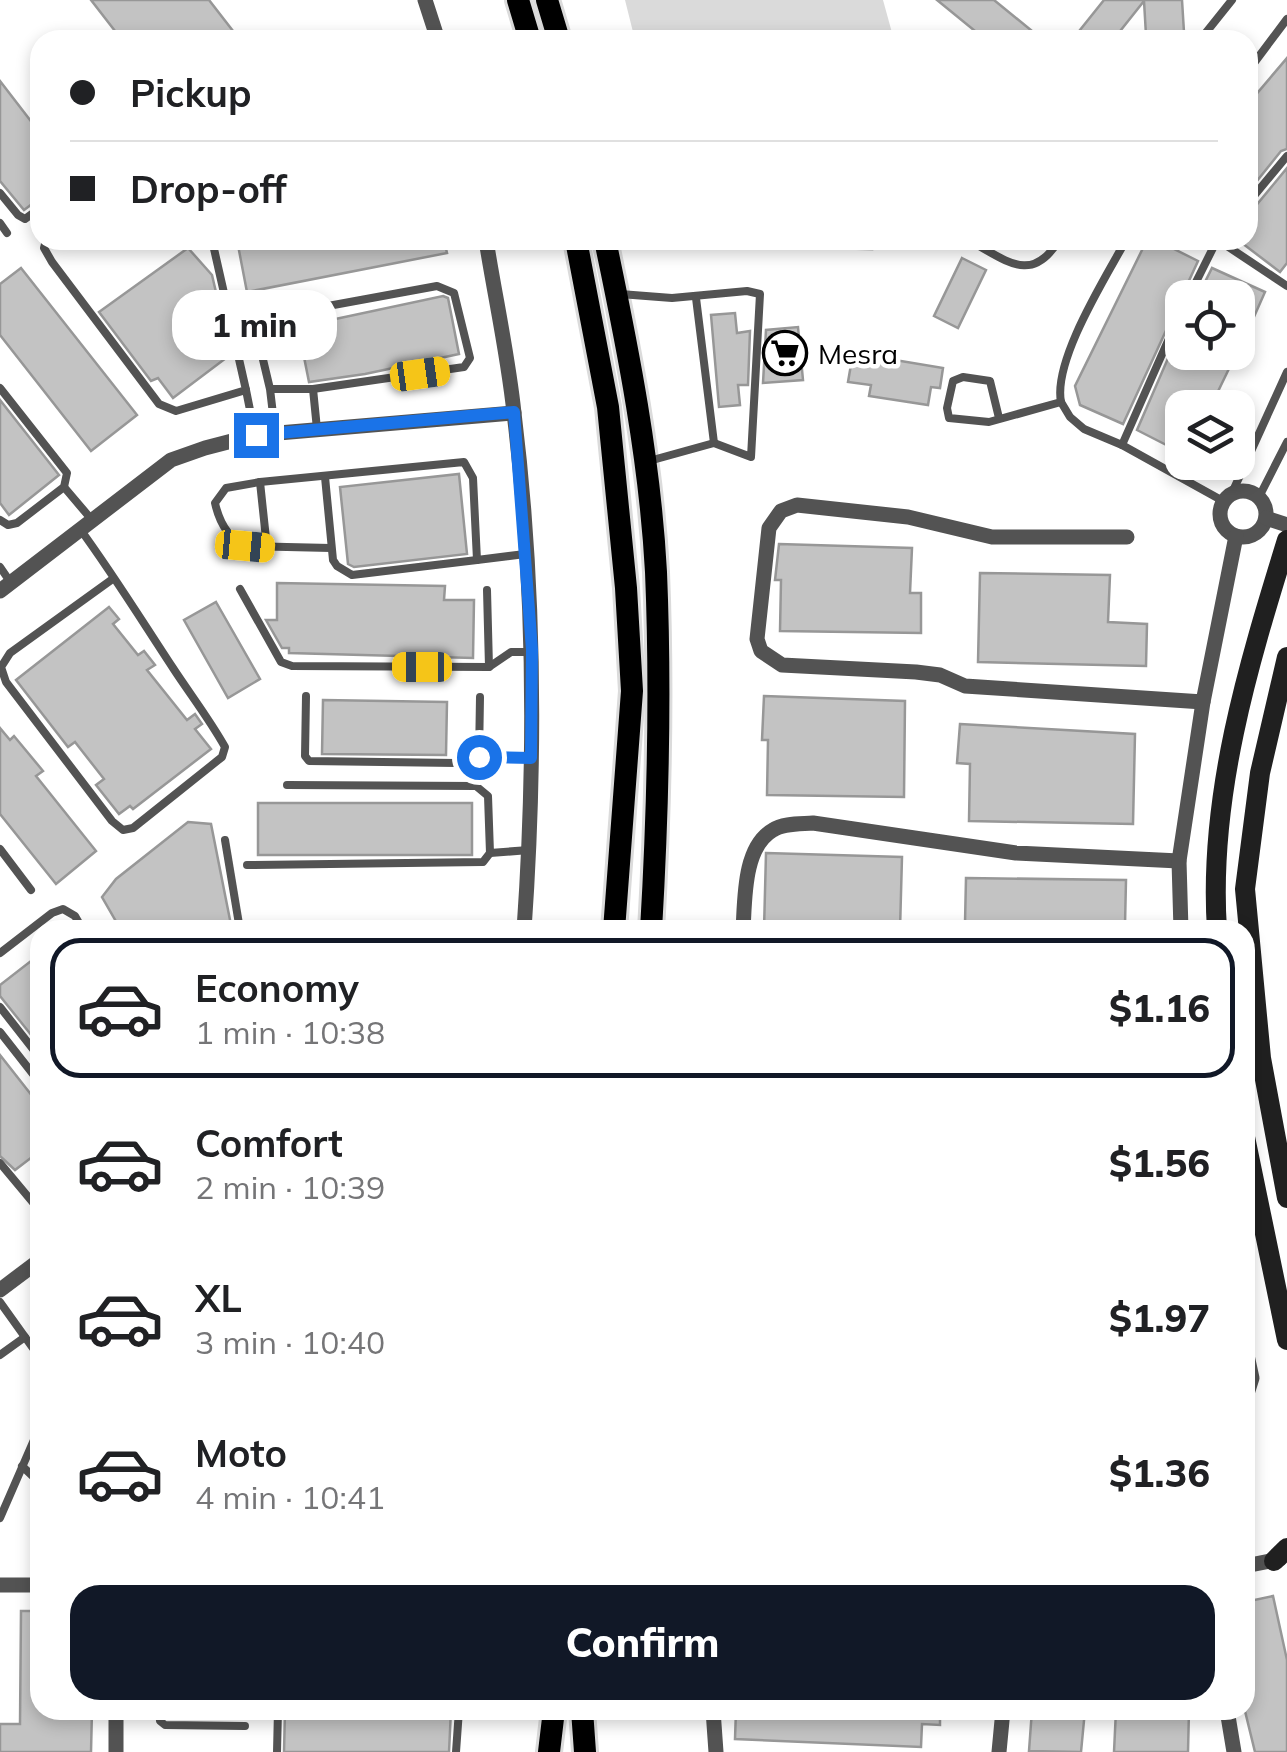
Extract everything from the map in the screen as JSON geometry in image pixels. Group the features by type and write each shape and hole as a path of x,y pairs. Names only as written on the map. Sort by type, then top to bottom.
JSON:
{"main road":[{"path":"518,0 527,30"},
{"path":"547,0 556,30"},
{"path":"578,250 608,407 632,692 615,920"},
{"path":"607,250 645,462 656,569 658,819 652,920"},
{"path":"548,1752 553,1720"},
{"path":"583,1720 585,1752"}],"street":[{"path":"425,0 435,30"},
{"path":"488,250 514,412 532,652 525,920"},
{"path":"5,587 170,460 256,435 514,412"},
{"path":"1249,492 1259,497 1266,509 1263,523 1250,536 1236,536 1222,525 1220,513 1228,497 1249,492"},
{"path":"1127,536 992,537 908,517 798,505 780,511 769,528 757,623 761,652 782,665 916,672 940,675 964,686 1204,702"},
{"path":"1216,920 1214,888 1226,767 1255,643 1286,537 1263,523"},
{"path":"1181,920 1179,861 1236,536"},
{"path":"1248,920 1245,890 1260,773 1287,657"},
{"path":"743,920 752,858 758,844 773,830 794,824 813,822 1016,853 1179,861"},
{"path":"1255,1002 1260,1058 1287,1198"},
{"path":"1255,1185 1287,1340"},
{"path":"0,1290 30,1268"},
{"path":"1255,1564 1284,1557"},
{"path":"0,1585 30,1585"},
{"path":"116,1720 116,1752"},
{"path":"714,1720 716,1752"},
{"path":"999,1752 1001,1720"},
{"path":"1229,1720 1234,1752"}],"lane":[{"path":"1208,30 1232,0"},
{"path":"1258,57 1287,18"},
{"path":"1258,191 1287,156"},
{"path":"0,193 18,215 25,219 30,215"},
{"path":"0,224 7,233"},
{"path":"45,250 160,404 176,411 246,390"},
{"path":"214,250 256,435"},
{"path":"987,250 1016,265 1027,266 1040,263 1051,250"},
{"path":"1121,250 1079,326 1064,372 1061,402 1084,429 1228,497 1287,372"},
{"path":"1197,280 1213,250"},
{"path":"1233,250 1287,286"},
{"path":"270,389 313,388 464,367 470,358 454,294 437,286 269,318 256,326 275,433"},
{"path":"616,293 696,298 747,291 760,294 751,457 714,443 645,462"},
{"path":"696,298 714,443"},
{"path":"1122,445 1165,348"},
{"path":"999,418 990,381 963,377 954,381 947,408 950,418 989,422 1061,402"},
{"path":"0,388 67,472 64,487 114,578 226,752 133,828 124,830 112,821 6,682 1,667 10,652 114,578"},
{"path":"313,388 317,430"},
{"path":"1259,497 1287,442"},
{"path":"331,548 245,546 234,541 215,503 226,488 260,482 464,462 473,478 477,560"},
{"path":"325,477 331,548 337,566 352,574 525,554"},
{"path":"260,482 267,548"},
{"path":"0,520 8,525 17,522 64,487"},
{"path":"0,567 5,587"},
{"path":"240,589 282,662 292,666 490,666 510,652 532,652"},
{"path":"488,590 490,666"},
{"path":"306,696 305,756 310,761 456,763 479,757 531,758"},
{"path":"479,757 480,696"},
{"path":"247,865 483,862 490,853 488,796 476,786 287,785"},
{"path":"225,840 238,920"},
{"path":"0,849 31,890"},
{"path":"490,853 529,850"},
{"path":"43,920 63,910 77,920"},
{"path":"0,952 30,930"},
{"path":"0,1007 30,1045"},
{"path":"0,1032 30,1070"},
{"path":"0,1163 30,1194"},
{"path":"0,1302 30,1344"},
{"path":"0,1355 25,1337"},
{"path":"0,1518 30,1448"},
{"path":"22,1466 30,1474"},
{"path":"160,1720 165,1724 245,1726"},
{"path":"277,1752 278,1720"},
{"path":"456,1752 458,1720"}],"shaded area":[{"path":"625,0 883,0 891,30 632,30"}],"building":[{"path":"91,0 209,0 232,30 114,30"},
{"path":"937,0 994,0 1031,30 974,30"},
{"path":"1104,0 1182,0 1184,30 1146,30 1144,1 1121,30 1080,30"},
{"path":"1287,58 1287,149 1258,180 1258,92"},
{"path":"0,81 30,120 30,206 24,210 0,181"},
{"path":"1287,168 1287,263 1280,272 1251,250 1258,250 1258,203"},
{"path":"190,250 212,275 225,331 212,339 226,358 173,398 158,378 151,381 99,312"},
{"path":"239,250 447,253 247,292"},
{"path":"1142,250 1176,250 1198,261 1189,280 1165,280 1165,333 1123,424 1080,405 1075,386"},
{"path":"962,258 986,270 958,328 934,316"},
{"path":"21,268 137,415 91,451 0,335 0,284"},
{"path":"1212,268 1238,280 1206,280"},
{"path":"1255,287 1265,292 1255,315"},
{"path":"448,298 459,354 309,382 298,327"},
{"path":"735,313 737,333 750,331 748,385 738,385 740,405 719,407 711,315"},
{"path":"798,327 803,380 763,383 766,330"},
{"path":"853,353 943,368 940,388 931,387 928,405 869,396 871,385 848,382"},
{"path":"1165,365 1165,370 1228,370 1219,390 1165,390 1165,444 1137,430"},
{"path":"0,400 59,475 9,515 0,503"},
{"path":"459,474 467,554 354,567 348,564 340,487"},
{"path":"779,544 912,548 910,593 921,593 921,633 780,631 781,580 775,580"},
{"path":"980,573 1110,575 1108,622 1147,624 1146,666 978,662"},
{"path":"277,583 445,586 444,600 474,600 473,658 289,653 266,620 277,620"},
{"path":"216,602 260,679 228,698 184,620"},
{"path":"109,607 119,619 113,624 138,655 144,651 155,665 147,670 187,720 195,714 202,724 195,729 211,749 133,809 130,806 119,814 96,785 104,779 75,742 68,747 16,680"},
{"path":"764,696 905,701 904,797 767,795 768,740 762,740"},
{"path":"323,700 447,702 446,755 322,754"},
{"path":"960,724 1135,734 1133,824 969,821 970,764 957,763"},
{"path":"0,728 10,740 14,736 43,771 36,776 96,851 56,884 0,814"},
{"path":"258,803 472,803 472,855 258,855"},
{"path":"188,822 211,824 230,920 115,920 102,897 116,879"},
{"path":"766,853 902,857 900,920 764,920"},
{"path":"966,878 1126,880 1125,920 965,920"},
{"path":"30,962 30,1034 0,996 0,985"},
{"path":"0,1055 30,1093 30,1159 15,1170 0,1156"},
{"path":"1273,1596 1287,1660 1287,1752 1255,1752 1247,1720 1255,1720 1255,1600"},
{"path":"21,1611 30,1611 30,1720 92,1720 91,1752 0,1752 0,1724 20,1724"},
{"path":"285,1720 451,1720 449,1752 284,1752"},
{"path":"736,1720 940,1720 940,1725 922,1724 921,1747 735,1739"},
{"path":"1031,1720 1084,1720 1081,1752 1029,1751"},
{"path":"1116,1720 1189,1720 1188,1752 1114,1752"}],"place":[{"name":"Mesra","path":"785,353"}],"route":[{"path":"256,435 514,412 532,650 531,758 479,757"}]}
